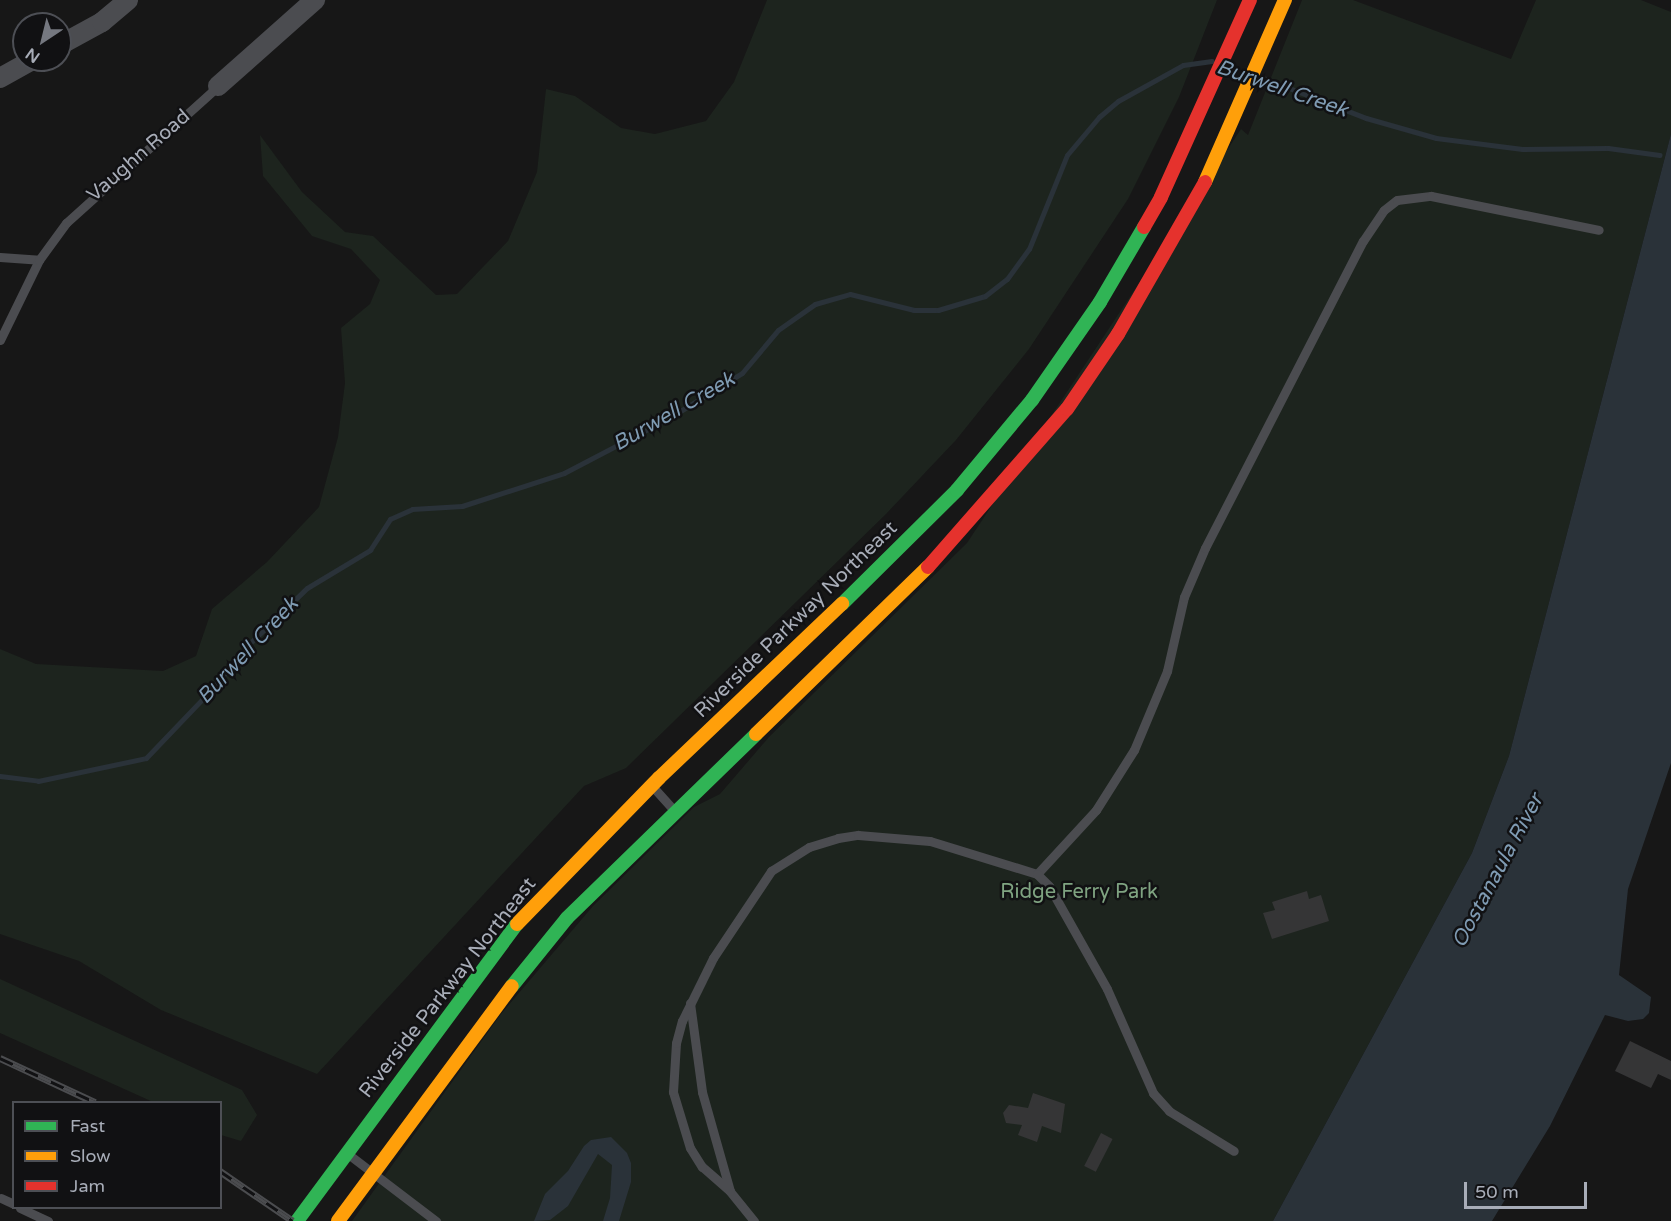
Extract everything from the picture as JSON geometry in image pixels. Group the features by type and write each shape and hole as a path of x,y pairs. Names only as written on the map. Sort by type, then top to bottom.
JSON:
{"main road":[{"name":"Riverside Parkway Northeast","path":"297,1221 531,907 651,786 894,555 997,444 1100,302 1161,197 1250,0"},
{"path":"338,1221 526,965 604,878 925,570 1037,446 1067,409 1153,278 1230,129 1285,0"}],"street":[{"path":"72,38 102,22 128,0"},
{"name":"Vaughn Road","path":"218,86 315,0"}],"lane":[{"name":"Vaughn Road","path":"0,340 39,260 74,214 218,86"},
{"path":"1038,874 1096,810 1134,750 1167,671 1184,597 1205,548 1363,241 1384,210 1397,200 1431,196 1599,230"},
{"path":"0,257 39,260"},
{"path":"651,786 674,810"},
{"path":"754,1221 730,1191 702,1167 690,1148 673,1092 674,1054 690,1003 728,933 771,871 821,842 858,835 930,841 1038,874 1049,886 1107,989 1153,1093 1169,1111 1234,1151"},
{"path":"690,1003 702,1092 730,1191"},
{"path":"346,1153 436,1221"},
{"path":"23,1209 48,1221"}],"green space":[{"path":"767,0 1217,0 1179,97 1128,199 1029,349 956,440 886,514 626,768 584,786 317,1074 161,1010 79,961 0,934 0,649 36,664 163,671 196,656 212,609 267,562 319,507 338,437 345,383 341,328 370,304 380,280 351,249 312,236 263,176 260,135 302,192 345,232 373,236 436,295 457,294 508,241 537,172 546,89 575,96 621,128 655,134 706,121 734,82"},
{"name":"Ridge Ferry Park","path":"1302,0 1353,0 1511,59 1536,0 1641,0 1671,12 1671,134 1509,756 1472,853 1273,1221 352,1221 501,1014 593,906 694,807 720,794 769,737 967,543 1241,129 1248,135"},
{"path":"0,979 242,1090 257,1115 241,1141 222,1135 222,1101 151,1101 0,1033"}],"water":[{"name":"Oostanaula River","path":"1671,134 1671,763 1628,889 1619,975 1651,997 1649,1013 1643,1019 1628,1021 1605,1015 1550,1126 1492,1221 1273,1221 1472,853 1509,756"},
{"path":"611,1137 627,1153 631,1163 631,1182 619,1221 603,1221 610,1198 612,1165 598,1154 568,1206 550,1220 534,1221 545,1194 568,1171 584,1146 591,1140"}],"building":[{"path":"1307,891 1309,899 1321,895 1329,921 1272,939 1263,913 1275,910 1272,902"},
{"path":"1630,1041 1671,1061 1671,1080 1658,1074 1651,1088 1615,1071"},
{"path":"1033,1093 1065,1104 1061,1133 1042,1126 1037,1142 1018,1135 1022,1125 1006,1123 1003,1113 1009,1105 1028,1108"},
{"path":"1101,1133 1113,1139 1096,1172 1084,1166"}],"waterway":[{"name":"Burwell Creek","path":"0,776 38,781 146,758 213,688 245,648 307,588 370,550 390,519 412,509 462,506 564,473 669,418 742,373 778,330 815,304 850,294 914,310 938,310 985,296 1007,279 1029,249 1067,155 1099,117 1118,101 1183,65 1212,61"},
{"name":"Burwell Creek","path":"1261,77 1366,118 1436,138 1522,149 1608,148 1660,155"}],"railway":[{"path":"0,1058 93,1101"},
{"path":"222,1172 293,1221"}],"traffic: fast":[{"path":"842,604 957,490 1032,400 1100,302 1144,227"},
{"path":"512,986 567,918 756,734"},
{"path":"297,1221 517,924"}],"traffic: slow":[{"path":"1205,182 1285,0"},
{"path":"756,734 928,567"},
{"path":"517,924 659,778 842,604"},
{"path":"338,1221 512,986"}],"traffic: jam":[{"path":"1144,227 1161,197 1250,0"},
{"path":"928,567 1067,409 1118,334 1205,182"}]}
